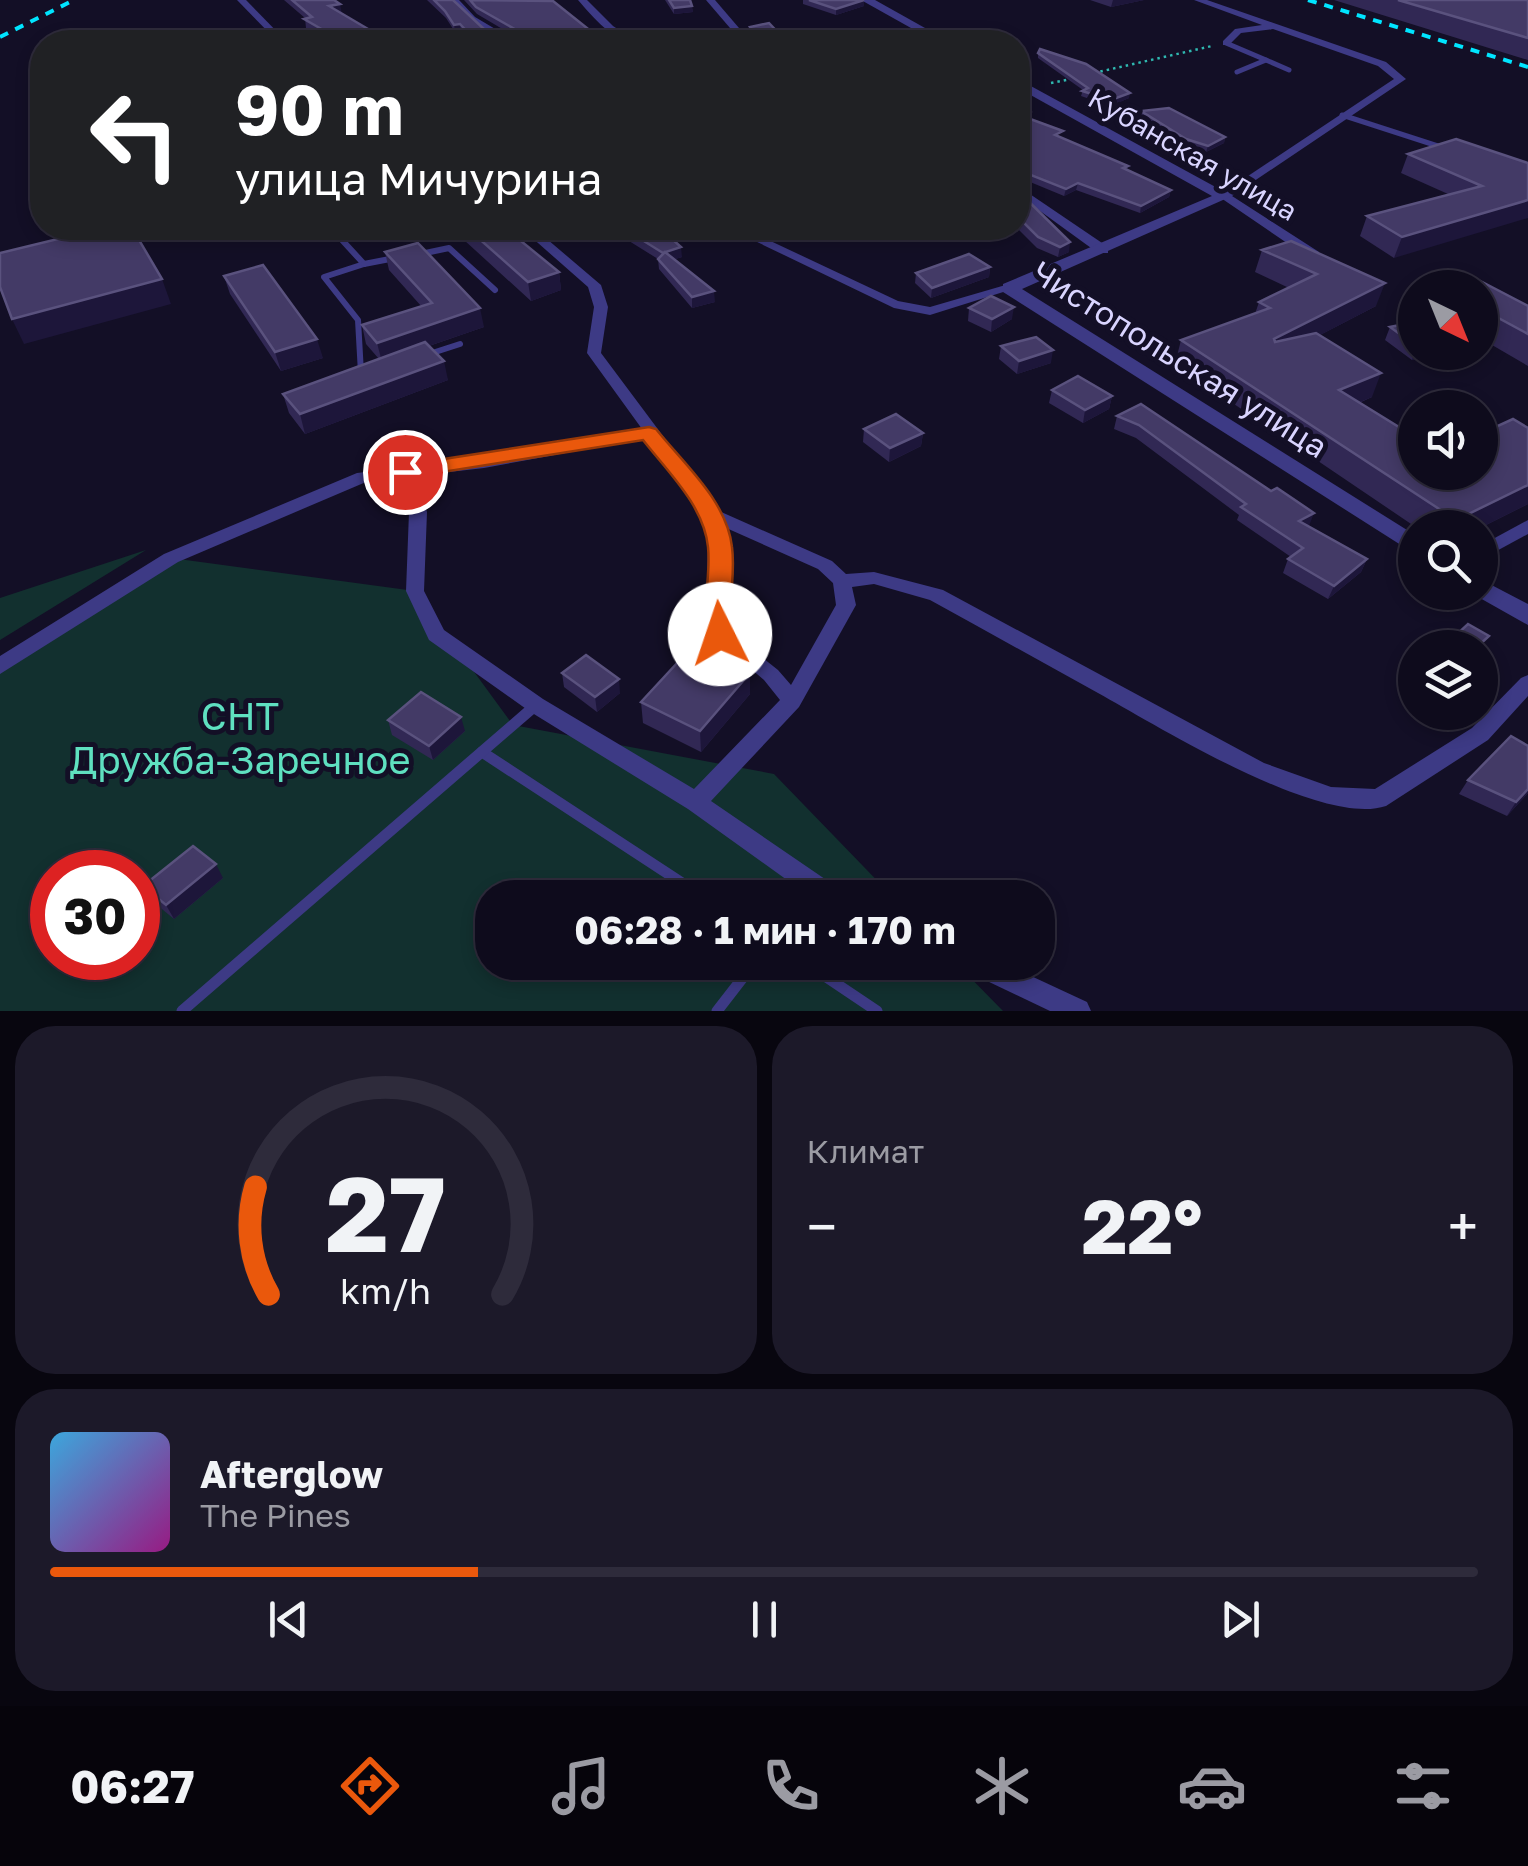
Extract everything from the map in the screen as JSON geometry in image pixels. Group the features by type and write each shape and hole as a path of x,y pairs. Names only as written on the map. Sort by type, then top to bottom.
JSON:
{"street":[{"path":"241,0 270,30"},
{"path":"454,0 472,19 491,30"},
{"path":"582,0 613,30"},
{"path":"710,0 736,30"},
{"path":"867,0 922,30"},
{"path":"1009,288 1224,196 1401,79 1397,71 1198,0"},
{"path":"1226,43 1238,32 1275,27"},
{"name":"Кубанская улица","path":"1030,92 1224,196 1324,262"},
{"path":"1030,198 1103,250"},
{"path":"541,240 594,285 601,307 594,354 713,516 721,550 715,601 720,634 771,674 792,701"},
{"name":"Чистопольская улица","path":"759,240 894,304 930,311 1009,288 1398,535"},
{"path":"0,666 171,558 363,477 649,433"},
{"path":"405,472 418,512 415,592 436,636 536,705 696,802 799,880"},
{"path":"696,802 792,701 846,605 842,581 825,565 713,516"},
{"path":"1498,544 1528,526"},
{"path":"842,581 874,578 936,595 1256,769 1331,796 1378,799 1480,734 1528,682"},
{"path":"1498,597 1528,616"},
{"path":"1012,980 1078,1011"}],"lane":[{"path":"1226,43 1290,70"},
{"path":"1237,72 1266,60"},
{"path":"1342,116 1461,154"},
{"path":"342,240 364,264"},
{"path":"377,370 361,376 358,320 324,276 449,248 495,290"},
{"path":"410,360 460,344"},
{"path":"182,1011 536,705"},
{"path":"482,752 678,880"},
{"path":"717,1011 742,980"},
{"path":"831,980 877,1011"}],"path":[{"path":"1030,85 1226,43"}],"green space":[{"path":"146,550 0,640 0,598"},
{"name":"СНТ Дружба-Заречное","path":"171,558 415,591 513,725 774,774 877,880 475,880 475,980 973,980 1003,1011 0,1011 0,666"}],"building":[{"path":"292,0 334,0 340,4 329,6 370,30 323,30 304,19 312,17"},
{"path":"434,0 453,0 485,30 466,30 460,24 454,25"},
{"path":"470,0 553,1 589,30 516,30"},
{"path":"669,0 690,0 692,6 674,8"},
{"path":"809,0 864,0 836,9"},
{"path":"1398,0 1528,0 1528,38"},
{"path":"769,23 776,30 750,27"},
{"path":"1040,49 1086,64 1130,93 1111,100 1082,91 1088,88 1038,53"},
{"path":"1169,108 1225,137 1208,146 1186,139 1141,111"},
{"path":"1030,119 1063,131 1055,135 1128,166 1123,168 1171,190 1141,206 1078,183 1066,189 1030,175"},
{"path":"1456,139 1528,163 1528,200 1402,237 1367,216 1482,186 1408,154"},
{"path":"1030,203 1070,242 1060,247 1030,229"},
{"path":"54,240 139,240 162,279 12,319 0,287 0,253"},
{"path":"481,240 520,240 559,272 528,282"},
{"path":"642,240 673,240 681,247 663,253"},
{"path":"1291,241 1385,283 1274,339 1275,342 1316,333 1381,373 1339,390 1398,426 1398,482 1181,340 1270,308 1259,302 1317,274 1262,250"},
{"path":"418,243 480,308 377,343 362,325 432,303 385,252"},
{"path":"665,252 714,291 692,297 658,259"},
{"path":"969,254 990,267 932,288 916,273"},
{"path":"263,265 317,339 275,352 224,276"},
{"path":"1498,290 1528,306 1528,334 1498,318"},
{"path":"991,296 1014,307 992,319 969,308"},
{"path":"1036,337 1053,350 1019,361 1001,346"},
{"path":"425,342 444,361 300,414 283,394"},
{"path":"1078,376 1112,396 1085,410 1052,390"},
{"path":"1141,404 1271,491 1277,488 1314,513 1299,521 1367,559 1334,586 1288,559 1303,548 1241,507 1246,504 1139,425 1117,416"},
{"path":"896,414 923,433 890,448 864,429"},
{"path":"1513,419 1528,428 1528,485 1477,510 1441,510 1410,490 1498,490 1498,426"},
{"path":"586,655 619,679 595,697 562,673"},
{"path":"723,660 750,673 700,731 641,702 679,661 710,676"},
{"path":"421,692 461,717 429,746 388,720"},
{"path":"1511,736 1528,746 1528,789 1516,802 1468,780"},
{"path":"193,846 216,864 166,905 160,900 160,872"}],"railway":[{"path":"0,37 74,0"},
{"path":"1308,0 1528,67"}],"route":[{"path":"405,472 649,433 713,516 721,550 715,601 720,634"}]}
